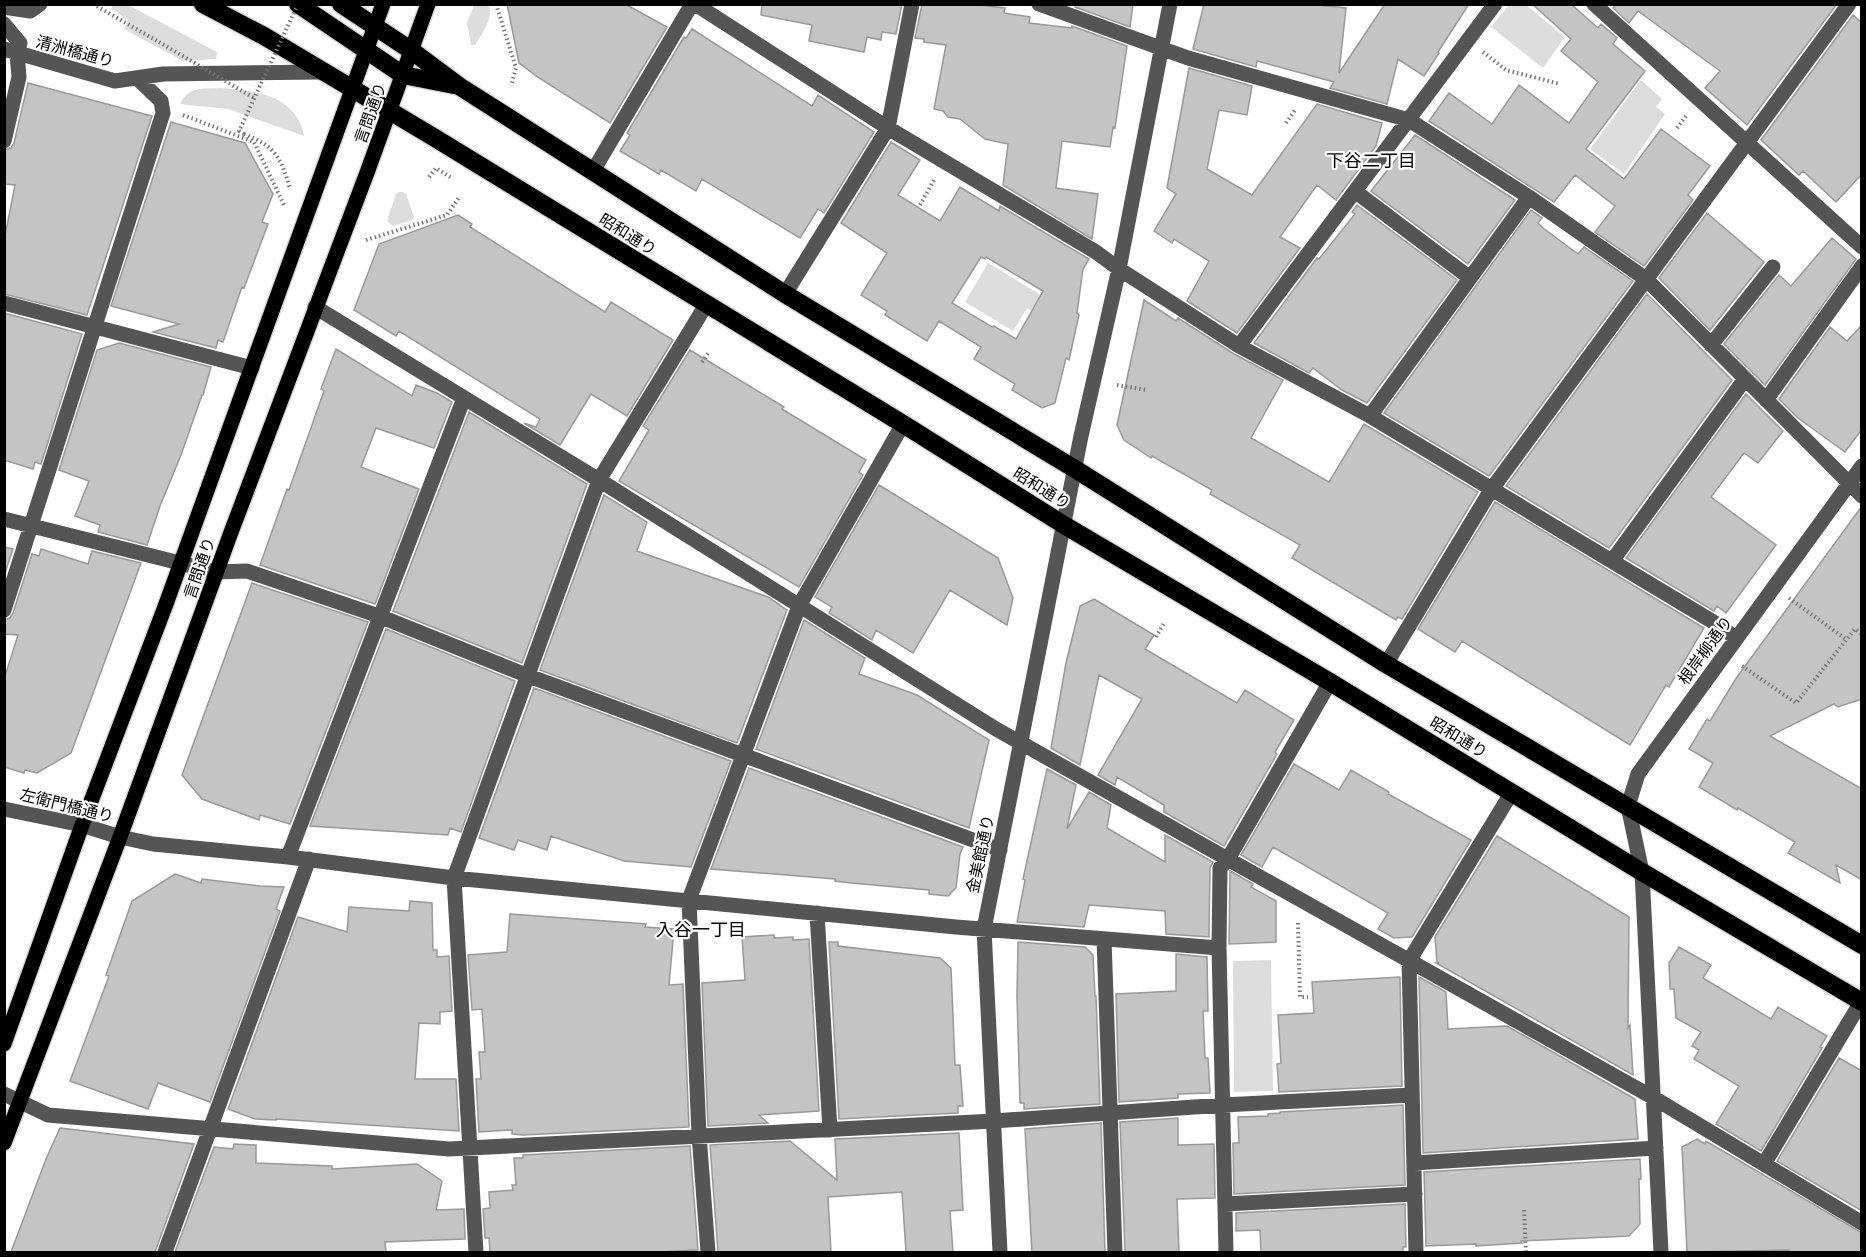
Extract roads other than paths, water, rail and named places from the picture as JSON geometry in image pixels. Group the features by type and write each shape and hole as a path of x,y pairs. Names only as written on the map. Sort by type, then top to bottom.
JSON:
{"highway":[{"name":"昭和通り","path":"203,4 264,36 389,111 903,424 1064,525 1330,682 1861,1002"},
{"path":"221,4 264,36"},
{"path":"298,4 403,75 459,86"},
{"name":"昭和通り","path":"341,4 412,51 459,86 785,294 1075,469 1386,664 1862,945"}],"main road":[{"name":"言問通り","path":"4,1044 383,4"},
{"name":"言問通り","path":"4,1143 120,837 216,572 368,170 428,4"}],"street":[{"path":"4,8 30,11 40,4"},
{"path":"593,171 693,4 888,128 1096,252 1239,346 1370,416 1715,623 1736,638"},
{"path":"785,294 888,128 912,4"},
{"path":"1040,4 1188,58 1409,120 1528,197 1646,279 1862,496"},
{"name":"金美館通り","path":"1000,1252 984,929 1075,469 1119,269 1170,4"},
{"path":"1239,346 1495,4"},
{"path":"1594,4 1862,247"},
{"path":"1386,664 1491,490 1849,4"},
{"path":"4,24 20,43 11,52 19,77 4,141"},
{"name":"清洲橋通り","path":"11,52 115,81 163,74 321,72"},
{"path":"4,610 163,113 161,101 138,79"},
{"path":"1356,192 1470,278"},
{"path":"1370,416 1528,197"},
{"path":"1766,400 1862,266"},
{"path":"1711,345 1773,267"},
{"path":"4,303 252,368"},
{"path":"476,1252 454,878 598,480 706,305"},
{"path":"315,306 1021,743 1654,1098 1862,1222"},
{"path":"1612,561 1745,379"},
{"path":"288,857 464,398"},
{"path":"708,1252 699,1135 689,900 799,606 903,424"},
{"name":"根岸柳通り","path":"1662,1252 1642,872 1628,806 1638,774 1862,466"},
{"path":"4,519 216,572 247,571 379,616 526,675 1000,850"},
{"path":"1226,1252 1219,948 1220,868 1228,859 1330,682"},
{"path":"1416,1252 1409,961 1512,792"},
{"name":"左衛門橋通り","path":"4,808 153,844 309,859 454,878 984,929 1219,948"},
{"path":"165,1252 309,859"},
{"path":"817,913 830,1130"},
{"path":"1104,939 1115,1252"},
{"path":"1764,1164 1861,1002"},
{"path":"4,1095 48,1115 450,1149 994,1121 1412,1095"},
{"path":"1414,1163 1656,1148"},
{"path":"1225,1204 1415,1194"}],"district":[{"name":"下谷二丁目","path":"1371,161"},
{"name":"入谷一丁目","path":"701,930"}]}
